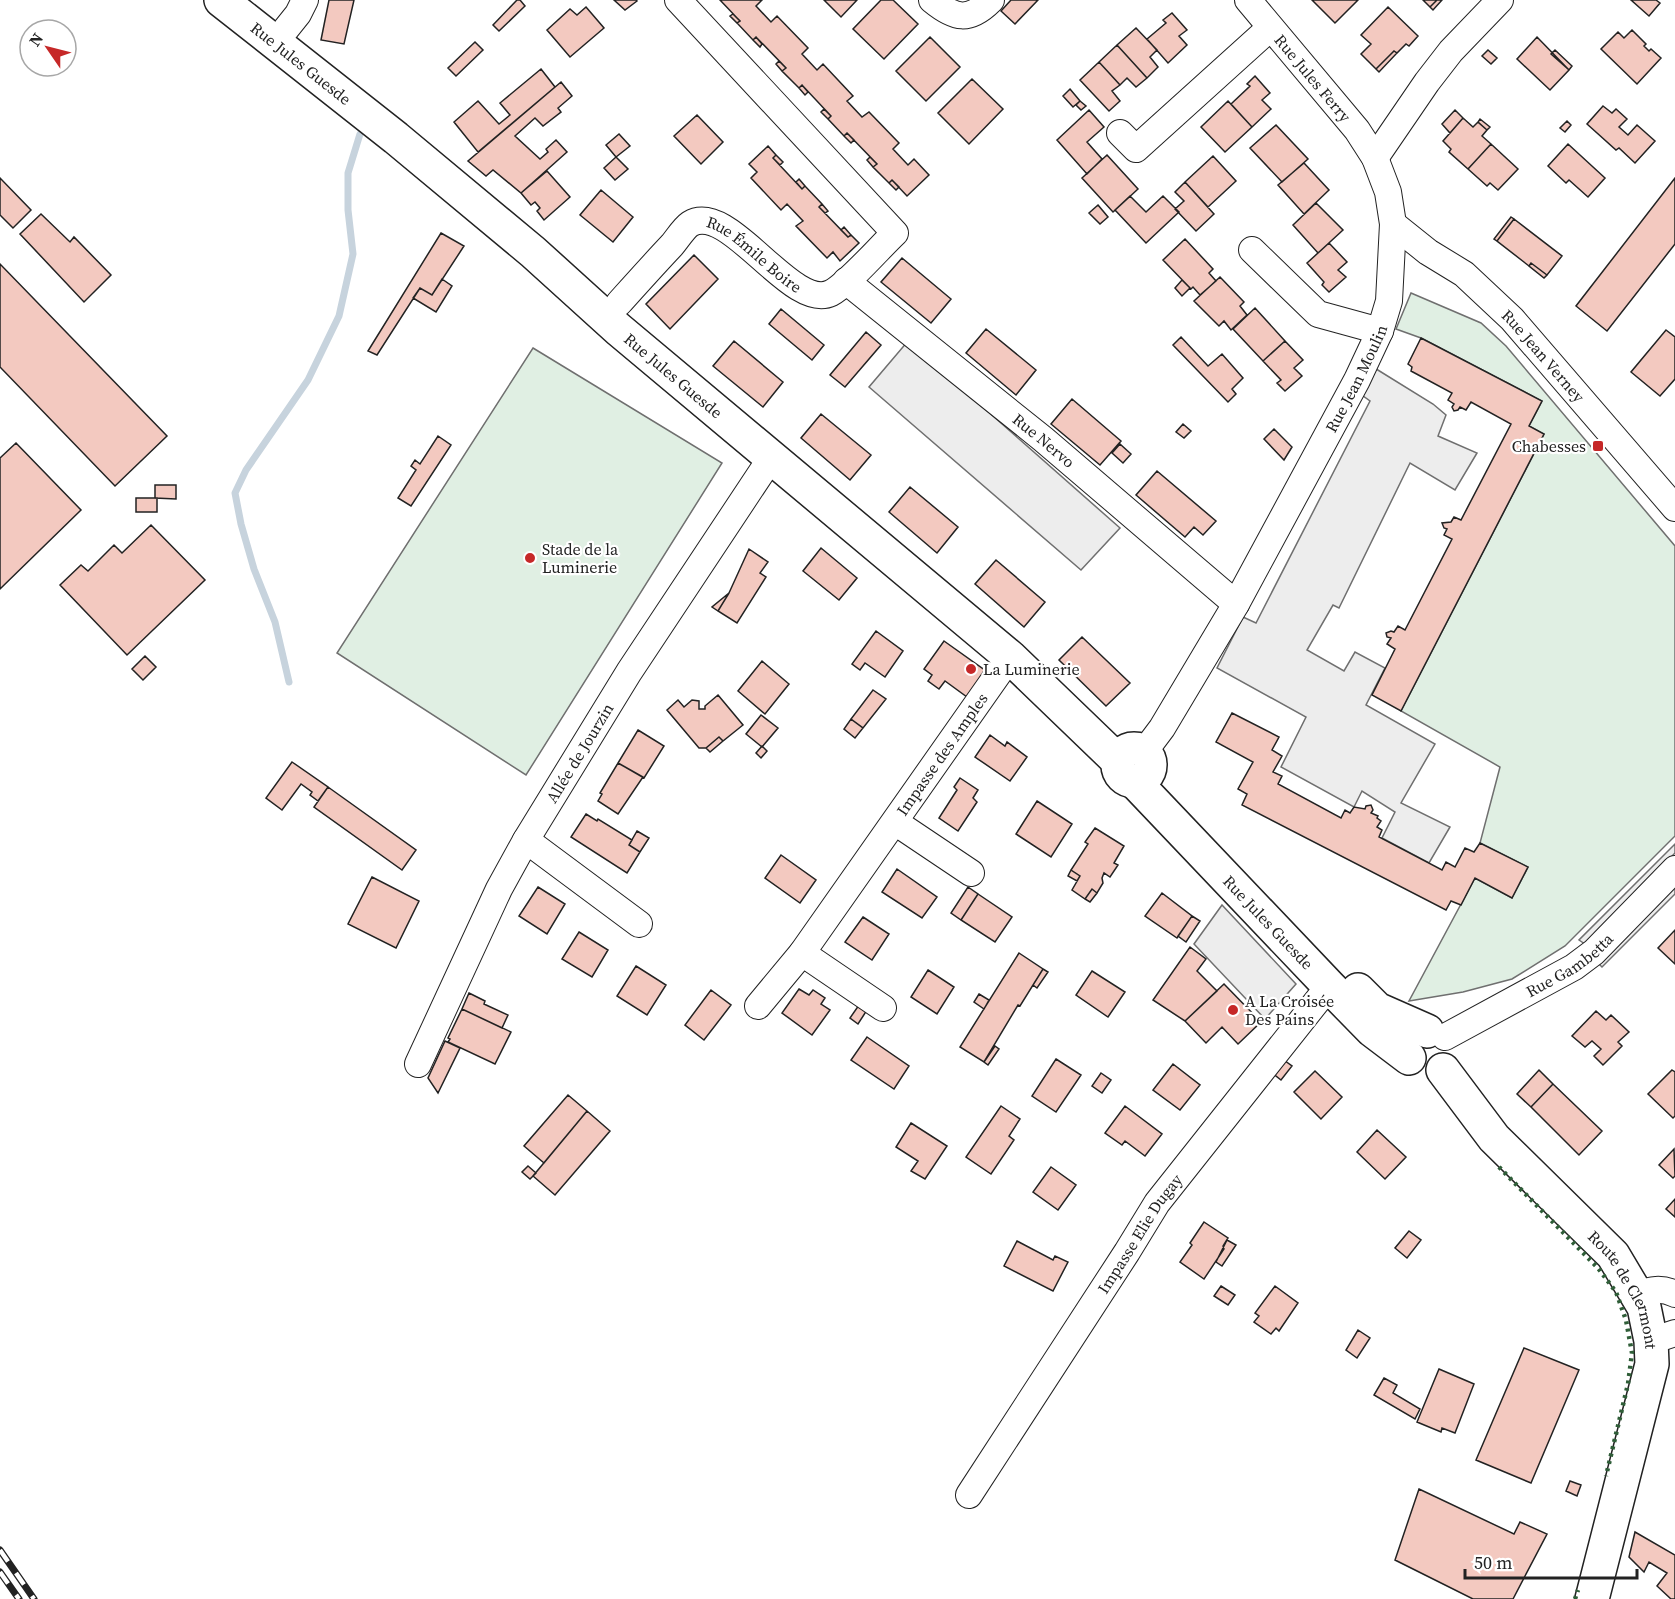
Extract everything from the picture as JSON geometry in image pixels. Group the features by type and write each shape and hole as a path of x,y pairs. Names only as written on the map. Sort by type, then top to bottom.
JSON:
{"main road":[{"name":"Rue Jules Guesde","path":"221,0 396,138 533,252 618,329 1135,763 1329,986 1372,1030 1409,1058"},
{"name":"Rue Jules Guesde","path":"250,0 406,125 1022,644 1377,1010 1436,1034"},
{"path":"1436,1034 1451,1048 1450,1060 1443,1070 1436,1073 1423,1073 1412,1065 1409,1058 1410,1044 1414,1038 1436,1034"},
{"name":"Route de Clermont","path":"1443,1070 1494,1138 1613,1256 1663,1337 1652,1364 1592,1599"}],"street":[{"path":"286,29 298,14 305,0"},
{"name":"Rue Émile Boire","path":"619,303 691,224 710,221 726,229 798,287 814,295 830,293 846,281 895,233 678,0"},
{"path":"932,0 950,13 965,17 981,10 991,0"},
{"name":"Rue Jules Ferry","path":"1248,0 1357,130 1375,158"},
{"path":"1375,158 1450,51 1500,0"},
{"path":"1120,133 1136,149 1270,28"},
{"name":"Rue Jean Moulin","path":"1135,763 1162,728 1236,604 1337,418 1380,331 1389,301 1393,224 1388,192 1375,158"},
{"name":"Rue Jean Verney","path":"1393,224 1428,252 1464,274 1512,319 1675,508"},
{"path":"1252,250 1318,314 1380,331"},
{"name":"Rue Nervo","path":"846,281 1042,439 1236,604"},
{"name":"Allée de Jourzin","path":"418,1064 470,949 526,840 629,672 771,458"},
{"name":"Impasse des Amples","path":"758,1006 802,953 1010,657"},
{"name":"Impasse des Amples","path":"895,822 971,873"},
{"path":"526,840 639,924"},
{"name":"Rue Gambetta","path":"1436,1034 1574,967 1594,952 1675,869"},
{"path":"802,953 883,1008"},
{"name":"Impasse Elie Dugay","path":"969,1495 1157,1203 1329,986"},
{"path":"1636,1294 1655,1289 1675,1294"}],"green space":[{"path":"1411,293 1481,323 1506,346 1675,546 1675,836 1565,946 1512,979 1463,992 1409,1001 1475,878 1512,898 1528,867 1480,843 1500,767 1401,711 1544,434 1529,426 1542,401 1421,338 1396,329"},
{"name":"Stade de la Luminerie","path":"533,348 722,463 526,775 337,653"}],"shaded area":[{"path":"908,341 1120,528 1081,570 869,387"},
{"path":"1373,367 1433,404 1446,415 1438,436 1477,453 1455,490 1410,463 1339,608 1333,605 1307,650 1344,671 1355,652 1385,668 1366,705 1435,744 1401,803 1450,827 1429,863 1382,838 1395,812 1362,791 1354,807 1281,767 1306,717 1217,668 1243,617 1256,623 1370,401 1359,393"},
{"path":"1675,844 1675,853 1585,944 1579,940"},
{"path":"1675,885 1675,894 1602,967 1598,963"},
{"path":"1222,905 1296,984 1265,1019 1194,944"}],"building":[{"path":"329,0 354,0 344,44 321,40"},
{"path":"517,0 525,6 499,31 493,25"},
{"path":"614,0 636,0 637,1 625,10"},
{"path":"720,0 762,0 756,6 771,22 777,16 808,48 802,54 817,70 823,64 853,96 847,101 862,117 869,112 899,143 893,149 908,165 914,159 929,175 907,196 892,180 889,183 873,167 877,164 847,133 844,136 828,119 831,116 802,85 799,88 782,71 786,68 756,37 753,40 737,23 740,21"},
{"path":"824,0 857,0 841,17"},
{"path":"881,0 893,0 918,24 884,59 853,29"},
{"path":"1011,0 1038,0 1015,24 1001,11"},
{"path":"1312,0 1358,0 1335,23"},
{"path":"1423,0 1437,0 1430,7"},
{"path":"1437,0 1442,0 1433,10 1430,7"},
{"path":"1631,0 1656,0 1660,3 1649,16"},
{"path":"586,7 604,28 570,57 547,30 570,9 577,15"},
{"path":"1388,7 1418,36 1409,46 1406,44 1397,53 1394,51 1376,69 1361,54 1371,44 1361,35"},
{"path":"1172,13 1187,30 1179,36 1187,45 1168,63 1147,39 1166,23 1163,20"},
{"path":"733,14 740,21 737,23 730,16"},
{"path":"1136,28 1157,50 1150,57 1158,67 1147,78 1117,45"},
{"path":"1632,30 1646,44 1644,46 1649,51 1651,49 1661,58 1637,84 1601,49 1618,32 1624,38"},
{"path":"756,37 762,44 760,47 753,40"},
{"path":"930,37 960,67 926,101 896,71"},
{"path":"1537,37 1569,70 1550,90 1517,59"},
{"path":"475,42 483,50 456,76 448,68"},
{"path":"1117,45 1147,78 1136,87 1127,78 1120,85 1099,62"},
{"path":"1488,50 1497,58 1491,64 1482,56"},
{"path":"1555,50 1572,66 1569,70 1551,54"},
{"path":"1394,51 1397,53 1379,72 1376,69"},
{"path":"779,61 786,68 782,71 776,64"},
{"path":"1099,62 1120,85 1112,91 1120,101 1109,111 1080,80"},
{"path":"541,69 555,87 478,152 454,122 478,101 499,124 510,115 500,103"},
{"path":"1255,76 1270,93 1262,100 1271,109 1252,127 1231,104 1250,86 1247,84"},
{"path":"972,79 1003,109 969,144 938,113"},
{"path":"561,82 572,96 558,108 561,112 543,126 535,118 515,136 540,159 548,152 546,149 556,140 567,152 521,193 493,170 486,176 468,161"},
{"path":"802,85 808,92 805,95 799,88"},
{"path":"1070,89 1080,101 1073,107 1063,96"},
{"path":"1080,101 1086,106 1081,110 1076,105"},
{"path":"1228,101 1252,127 1225,152 1201,127"},
{"path":"1603,106 1612,113 1616,109 1627,119 1619,127 1628,135 1637,125 1655,141 1635,163 1619,148 1616,150 1587,124"},
{"path":"824,109 831,116 828,119 821,112"},
{"path":"1089,110 1104,127 1087,142 1102,159 1087,174 1057,140"},
{"path":"1455,110 1463,118 1450,133 1442,124"},
{"path":"697,115 723,142 701,164 674,136"},
{"path":"1463,118 1473,127 1478,122 1487,130 1482,136 1491,144 1468,169 1449,152 1451,149 1443,141"},
{"path":"1480,119 1490,127 1487,130 1478,122"},
{"path":"1567,121 1571,125 1565,132 1560,128"},
{"path":"1276,125 1308,159 1282,182 1250,148"},
{"path":"847,133 854,140 851,143 844,136"},
{"path":"619,134 630,146 616,157 606,145"},
{"path":"1491,144 1518,169 1498,190 1490,183 1487,186 1468,169"},
{"path":"1568,144 1605,178 1588,197 1569,180 1566,183 1548,166"},
{"path":"768,146 776,155 773,158 802,189 805,186 822,204 819,207 848,237 851,235 859,243 840,261 833,252 827,258 796,226 803,221 787,204 781,210 751,178 757,172 749,164"},
{"path":"776,155 783,162 780,165 773,158"},
{"path":"1107,155 1138,189 1113,212 1082,178"},
{"path":"1213,156 1236,181 1208,207 1185,182"},
{"path":"616,157 628,169 615,180 604,168"},
{"path":"870,157 877,164 873,167 867,160"},
{"path":"1304,163 1329,190 1304,214 1278,185"},
{"path":"547,171 570,197 544,220 537,211 540,208 535,202 531,205 521,193"},
{"path":"0,178 31,210 13,228 0,215"},
{"path":"1675,178 1675,244 1607,331 1576,306"},
{"path":"799,179 805,186 802,189 796,182"},
{"path":"892,180 899,187 896,190 889,183"},
{"path":"1185,182 1214,214 1196,231 1175,209 1184,201 1175,192"},
{"path":"601,190 633,217 613,242 580,215"},
{"path":"1130,196 1146,212 1163,196 1179,212 1146,243 1115,210"},
{"path":"1316,203 1343,230 1318,253 1293,225"},
{"path":"822,204 828,211 825,213 819,207"},
{"path":"1098,205 1108,217 1100,224 1089,213"},
{"path":"41,214 70,242 74,237 111,275 84,302 20,234"},
{"path":"1511,217 1514,219 1497,241 1494,239"},
{"path":"1514,219 1562,256 1547,275 1531,263 1529,266 1497,241"},
{"path":"844,227 851,235 848,237 841,230"},
{"path":"441,233 464,246 432,295 420,288 377,355 368,351"},
{"path":"1185,239 1213,269 1209,273 1216,281 1200,295 1193,287 1191,289 1163,260"},
{"path":"1329,243 1347,262 1338,270 1346,277 1329,292 1322,285 1324,282 1307,263"},
{"path":"694,255 718,279 670,329 646,304"},
{"path":"902,258 951,299 931,323 881,282"},
{"path":"1531,263 1547,275 1544,278 1529,266"},
{"path":"0,264 167,436 115,486 0,367"},
{"path":"1220,277 1244,302 1240,306 1247,315 1231,330 1224,321 1219,326 1194,301"},
{"path":"442,279 452,286 436,312 413,298 420,288 432,295"},
{"path":"1182,280 1190,288 1182,296 1175,288"},
{"path":"1255,308 1285,341 1263,361 1233,329"},
{"path":"781,309 824,345 812,360 769,324"},
{"path":"986,329 1036,370 1016,395 966,353"},
{"path":"1666,330 1675,337 1675,379 1660,396 1631,372"},
{"path":"866,332 881,345 845,387 830,375"},
{"path":"1181,337 1208,366 1222,354 1243,378 1232,389 1236,394 1228,402 1173,345"},
{"path":"1421,338 1542,401 1529,426 1544,434 1401,711 1372,695 1395,649 1387,644 1391,638 1387,637 1386,633 1394,632 1398,626 1405,630 1452,539 1444,535 1447,529 1442,523 1451,522 1454,517 1461,520 1511,424 1471,402 1466,410 1460,407 1454,411 1452,407 1454,404 1448,400 1452,393 1411,371 1412,367 1408,364"},
{"path":"734,341 783,382 763,407 713,366"},
{"path":"1285,341 1303,360 1294,368 1302,376 1285,391 1277,383 1281,380 1263,361"},
{"path":"1072,399 1121,441 1100,465 1051,424"},
{"path":"821,414 871,455 850,480 801,438"},
{"path":"1183,424 1191,431 1184,438 1176,432"},
{"path":"1274,429 1292,447 1284,460 1264,439"},
{"path":"438,436 451,445 411,506 398,498 416,470 411,466 415,460 420,464"},
{"path":"16,443 81,510 0,589 0,458"},
{"path":"1120,444 1131,454 1123,463 1112,453"},
{"path":"1157,471 1216,521 1203,535 1194,527 1185,537 1136,495"},
{"path":"155,485 176,485 176,499 155,498"},
{"path":"910,487 958,527 937,553 889,512"},
{"path":"136,498 157,498 157,512 136,512"},
{"path":"151,525 205,580 127,655 60,585 81,565 88,571 114,545 122,553"},
{"path":"821,548 857,578 839,600 803,571"},
{"path":"749,549 768,562 760,573 766,577 737,623 718,611"},
{"path":"996,560 1045,602 1024,627 975,584"},
{"path":"729,593 718,611 712,607"},
{"path":"876,631 903,651 885,677 865,663 860,670 852,664"},
{"path":"1082,637 1130,683 1106,706 1059,660"},
{"path":"944,641 986,671 967,697 945,681 939,689 928,681 932,675 924,669"},
{"path":"145,656 156,667 143,680 132,669"},
{"path":"762,661 789,684 765,714 738,691"},
{"path":"873,690 886,699 863,728 851,719"},
{"path":"718,695 743,725 723,741 719,737 706,748 699,748 667,710 678,700 684,707 692,700 699,701 699,709 705,709 705,706"},
{"path":"1232,713 1279,737 1272,750 1282,756 1273,772 1282,776 1278,784 1341,818 1345,810 1350,813 1354,807 1365,809 1366,806 1371,805 1373,810 1371,813 1378,816 1377,818 1381,821 1377,827 1382,830 1379,837 1442,870 1446,862 1455,867 1465,848 1474,852 1480,843 1528,867 1512,898 1475,878 1461,905 1451,901 1446,910 1242,805 1247,794 1238,789 1253,762 1216,742"},
{"path":"761,715 778,728 762,747 746,734"},
{"path":"851,719 863,728 855,738 844,729"},
{"path":"638,730 664,746 644,778 618,763"},
{"path":"990,735 1005,746 1007,742 1027,757 1010,781 975,757"},
{"path":"719,737 723,741 710,752 706,748"},
{"path":"762,746 767,751 761,758 756,753"},
{"path":"292,762 328,787 318,801 310,795 312,792 301,784 282,810 266,798"},
{"path":"618,763 643,777 618,814 598,801 602,794 600,793"},
{"path":"960,778 978,790 973,798 977,802 958,831 939,818 957,790 954,787"},
{"path":"328,787 416,850 402,870 314,807"},
{"path":"1037,801 1072,824 1051,857 1016,834"},
{"path":"586,814 632,840 629,845 640,852 627,873 571,837"},
{"path":"1095,828 1124,846 1114,863 1118,865 1110,877 1104,873 1103,883 1097,893 1092,889 1085,899 1072,890 1080,876 1071,870 1088,844 1085,842"},
{"path":"637,831 649,838 640,852 629,845"},
{"path":"781,855 816,880 800,903 765,878"},
{"path":"897,869 937,897 922,918 882,892"},
{"path":"1071,870 1080,876 1077,881 1068,876"},
{"path":"372,877 419,901 396,948 348,924"},
{"path":"538,887 565,904 547,934 519,916"},
{"path":"968,887 978,894 961,920 951,913"},
{"path":"1092,889 1097,893 1090,902 1085,899"},
{"path":"1162,893 1192,916 1177,938 1145,916"},
{"path":"978,894 1012,917 995,942 961,920"},
{"path":"1192,916 1200,921 1186,942 1178,936"},
{"path":"863,917 889,934 872,960 845,942"},
{"path":"1675,930 1675,964 1658,948"},
{"path":"579,932 608,950 592,977 562,959"},
{"path":"1190,947 1206,959 1197,971 1217,991 1185,1021 1153,1000"},
{"path":"1019,953 1043,969 1020,1006 1018,1005 984,1062 960,1047"},
{"path":"636,966 666,985 647,1015 617,996"},
{"path":"1043,969 1048,972 1037,988 1033,985"},
{"path":"928,970 954,987 937,1014 911,997"},
{"path":"1092,971 1125,992 1108,1017 1076,995"},
{"path":"1224,984 1261,1022 1238,1044 1222,1027 1206,1043 1185,1021"},
{"path":"799,989 809,995 813,990 825,998 821,1004 830,1010 812,1035 782,1013"},
{"path":"711,990 731,1005 704,1040 685,1025"},
{"path":"469,993 485,1001 484,1004 508,1015 502,1028 462,1009"},
{"path":"979,994 989,1000 984,1009 974,1002"},
{"path":"859,1005 867,1010 858,1024 850,1018"},
{"path":"462,1009 511,1032 495,1064 448,1042"},
{"path":"1596,1011 1606,1020 1611,1015 1629,1032 1618,1042 1622,1046 1603,1065 1594,1056 1601,1049 1592,1041 1585,1047 1572,1036"},
{"path":"867,1037 909,1066 894,1089 851,1060"},
{"path":"445,1041 460,1048 438,1093 428,1078"},
{"path":"995,1046 999,1049 988,1065 984,1062"},
{"path":"1281,1058 1292,1066 1281,1080 1271,1072"},
{"path":"1056,1059 1081,1075 1056,1112 1032,1096"},
{"path":"1173,1064 1200,1085 1180,1110 1153,1090"},
{"path":"1539,1070 1553,1084 1531,1107 1517,1094"},
{"path":"1672,1070 1675,1072 1675,1116 1673,1118 1648,1094"},
{"path":"1315,1071 1342,1097 1321,1119 1294,1092"},
{"path":"1101,1073 1111,1080 1102,1093 1092,1086"},
{"path":"1553,1084 1602,1131 1579,1155 1531,1107"},
{"path":"568,1095 587,1111 544,1163 524,1146"},
{"path":"1001,1106 1020,1119 1009,1136 1014,1140 991,1174 966,1157"},
{"path":"1125,1106 1162,1134 1145,1156 1125,1141 1122,1145 1105,1133"},
{"path":"587,1111 610,1131 555,1195 533,1176"},
{"path":"911,1123 947,1146 925,1179 911,1171 918,1161 896,1147"},
{"path":"1377,1130 1406,1157 1385,1179 1357,1152"},
{"path":"1674,1149 1675,1176 1673,1178 1659,1165"},
{"path":"528,1166 536,1173 530,1179 522,1172"},
{"path":"1051,1167 1076,1185 1058,1210 1033,1192"},
{"path":"1675,1199 1675,1217 1666,1209"},
{"path":"1204,1222 1228,1238 1223,1246 1224,1249 1204,1279 1180,1262"},
{"path":"1409,1231 1421,1240 1407,1258 1395,1248"},
{"path":"1227,1240 1236,1245 1222,1266 1216,1262"},
{"path":"1017,1241 1053,1260 1055,1256 1068,1262 1053,1291 1004,1266"},
{"path":"1221,1286 1235,1295 1228,1305 1214,1296"},
{"path":"1275,1286 1298,1303 1279,1331 1276,1328 1271,1334 1254,1322 1259,1316 1255,1313"},
{"path":"1358,1330 1370,1338 1357,1358 1346,1350"},
{"path":"1524,1348 1579,1370 1531,1483 1476,1460"},
{"path":"1439,1369 1474,1384 1455,1433 1442,1428 1441,1432 1417,1422"},
{"path":"1384,1378 1397,1385 1393,1393 1420,1409 1415,1419 1374,1395"},
{"path":"1570,1481 1581,1485 1577,1496 1566,1491"},
{"path":"1419,1489 1514,1534 1520,1522 1547,1534 1513,1599 1473,1599 1395,1560"},
{"path":"1635,1532 1675,1555 1675,1599 1671,1599 1657,1586 1667,1573 1649,1562 1644,1572 1629,1557"}],"waterway":[{"path":"289,682 275,622 254,569 235,493 246,470 308,380 339,316 353,254 348,210 348,173 360,134"}],"railway":[{"path":"0,1550 34,1599"},
{"path":"0,1572 19,1599"}],"hedge":[{"path":"1499,1167 1598,1268 1616,1292 1626,1320 1632,1353 1628,1384 1606,1476"},
{"path":"1575,1599 1578,1590"}],"place":[{"name":"Chabesses","path":"1598,446"},
{"name":"Stade de la Luminerie","path":"530,558"},
{"name":"La Luminerie","path":"971,669"},
{"name":"A La Croisée Des Pains","path":"1233,1010"}]}
